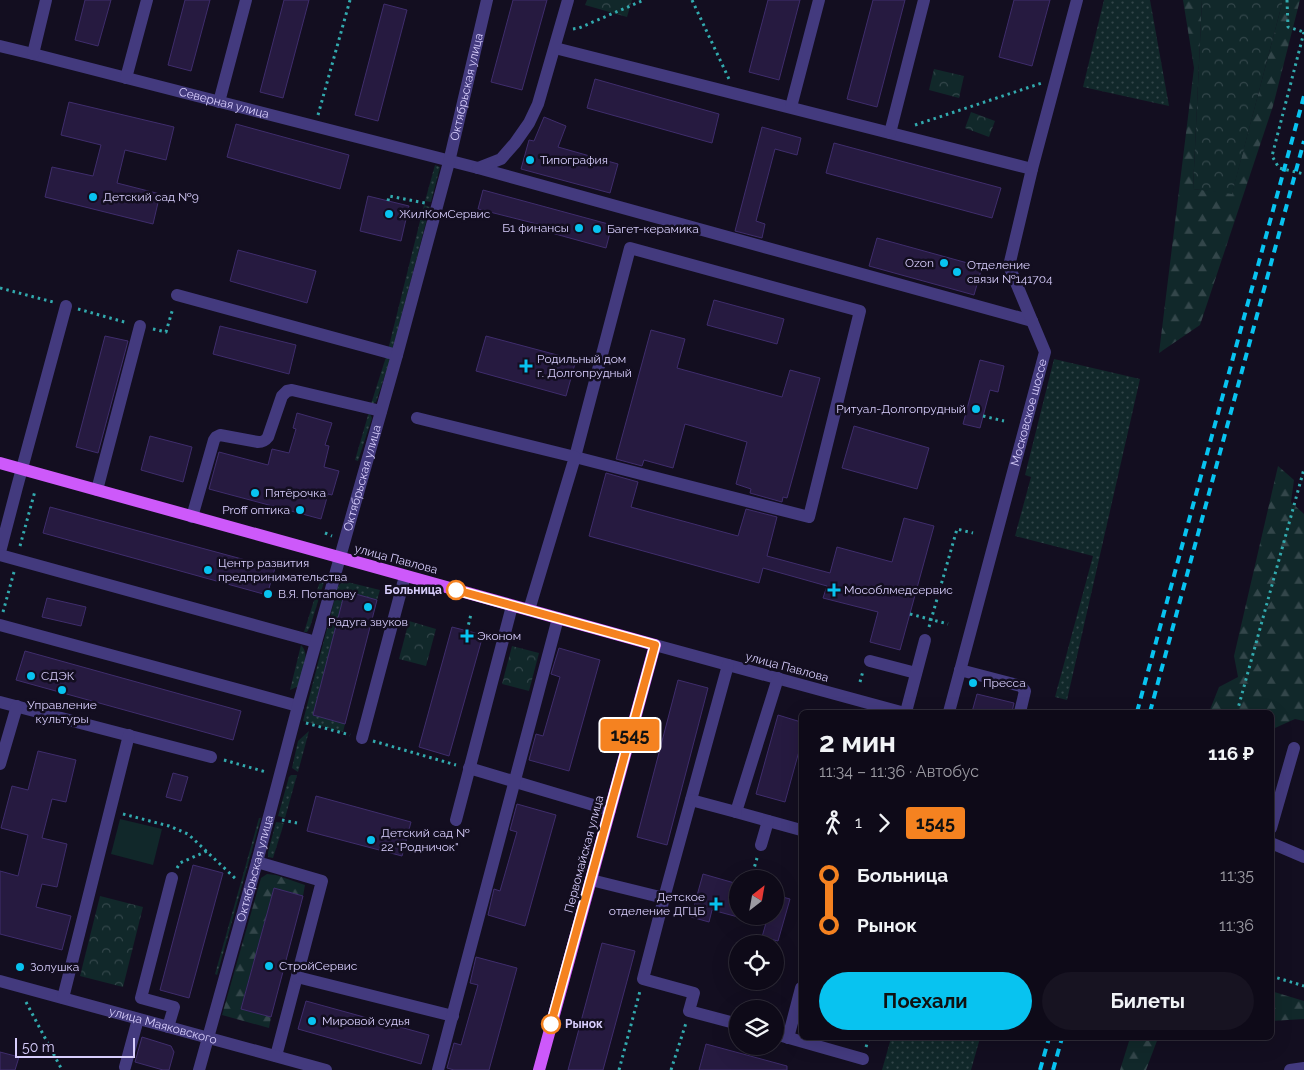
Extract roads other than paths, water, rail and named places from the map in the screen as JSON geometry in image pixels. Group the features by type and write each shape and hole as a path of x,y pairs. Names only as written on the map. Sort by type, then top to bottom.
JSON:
{"main road":[{"name":"улица Павлова","path":"0,463 655,645"},
{"name":"Первомайская улица","path":"539,1070 655,645"}],"street":[{"path":"33,54 46,0"},
{"path":"126,78 147,0"},
{"path":"219,102 246,0"},
{"name":"Октябрьская улица","path":"199,1070 449,162 487,0"},
{"path":"478,168 501,158 515,144 529,124 538,104 568,0"},
{"path":"791,107 819,0"},
{"path":"890,133 924,0"},
{"name":"Московское шоссе","path":"950,710 1045,352 1009,266 1032,169 1077,0"},
{"name":"Северная улица","path":"0,46 478,168 1032,321"},
{"path":"555,48 1032,169"},
{"path":"417,418 575,457 809,517 860,311 630,248 575,457 529,610"},
{"path":"177,295 397,355"},
{"path":"66,306 0,553 316,642"},
{"path":"97,490 140,326"},
{"path":"192,517 216,437 258,442 266,440 282,396 287,391 292,390 381,411"},
{"path":"362,738 406,576"},
{"path":"456,820 512,606"},
{"path":"438,1070 558,618"},
{"path":"0,625 298,706"},
{"path":"907,710 925,640"},
{"name":"улица Павлова","path":"655,645 778,678 879,710"},
{"path":"870,661 916,673"},
{"path":"728,665 643,979 694,993 689,1011 729,1022"},
{"path":"960,670 1021,686 1025,691 1020,710"},
{"path":"736,812 778,678"},
{"path":"0,702 211,757"},
{"path":"0,764 17,706"},
{"path":"63,998 129,735"},
{"path":"1274,818 1294,748"},
{"path":"469,768 610,810"},
{"path":"691,800 799,829"},
{"path":"761,845 768,821"},
{"path":"1274,844 1304,857"},
{"path":"257,862 322,881 276,1056"},
{"path":"168,1027 174,1007 140,998 172,878"},
{"path":"591,880 664,898"},
{"path":"297,977 453,1016"},
{"name":"улица Маяковского","path":"0,981 326,1070"},
{"path":"788,1038 799,996"},
{"path":"125,1067 138,1019"},
{"path":"784,1037 863,1059"},
{"path":"1290,1070 1304,1068"}],"railway":[{"path":"1138,710 1304,96"},
{"path":"1151,710 1304,141"},
{"path":"1040,1070 1048,1040"},
{"path":"1053,1070 1061,1040"}],"place":[{"name":"Типография","path":"530,160"},
{"name":"Детский сад №9","path":"93,197"},
{"name":"ЖилКомСервис","path":"389,214"},
{"name":"Б1 финансы","path":"579,228"},
{"name":"Багет-керамика","path":"597,229"},
{"name":"Ozon","path":"944,263"},
{"name":"Отделение связи №141704","path":"957,272"},
{"name":"Родильный дом г. Долгопрудный","path":"526,366"},
{"name":"Ритуал-Долгопрудный","path":"976,409"},
{"name":"Пятёрочка","path":"255,493"},
{"name":"Proff оптика","path":"300,510"},
{"name":"Центр развития предпринимательства","path":"208,570"},
{"name":"Больница","path":"456,590"},
{"name":"Мособлмедсервис","path":"834,590"},
{"name":"В.Я. Потапову","path":"268,594"},
{"name":"Радуга звуков","path":"368,607"},
{"name":"Эконом","path":"467,636"},
{"name":"СДЭК","path":"31,676"},
{"name":"Пресса","path":"973,683"},
{"name":"Управление культуры","path":"62,690"},
{"name":"Детский сад № 22 \"Родничок\"","path":"371,840"},
{"name":"Детское отделение ДГЦБ","path":"716,904"},
{"name":"СтройСервис","path":"269,966"},
{"name":"Золушка","path":"20,967"},
{"name":"Мировой судья","path":"312,1021"},
{"name":"Рынок","path":"551,1024"}]}
